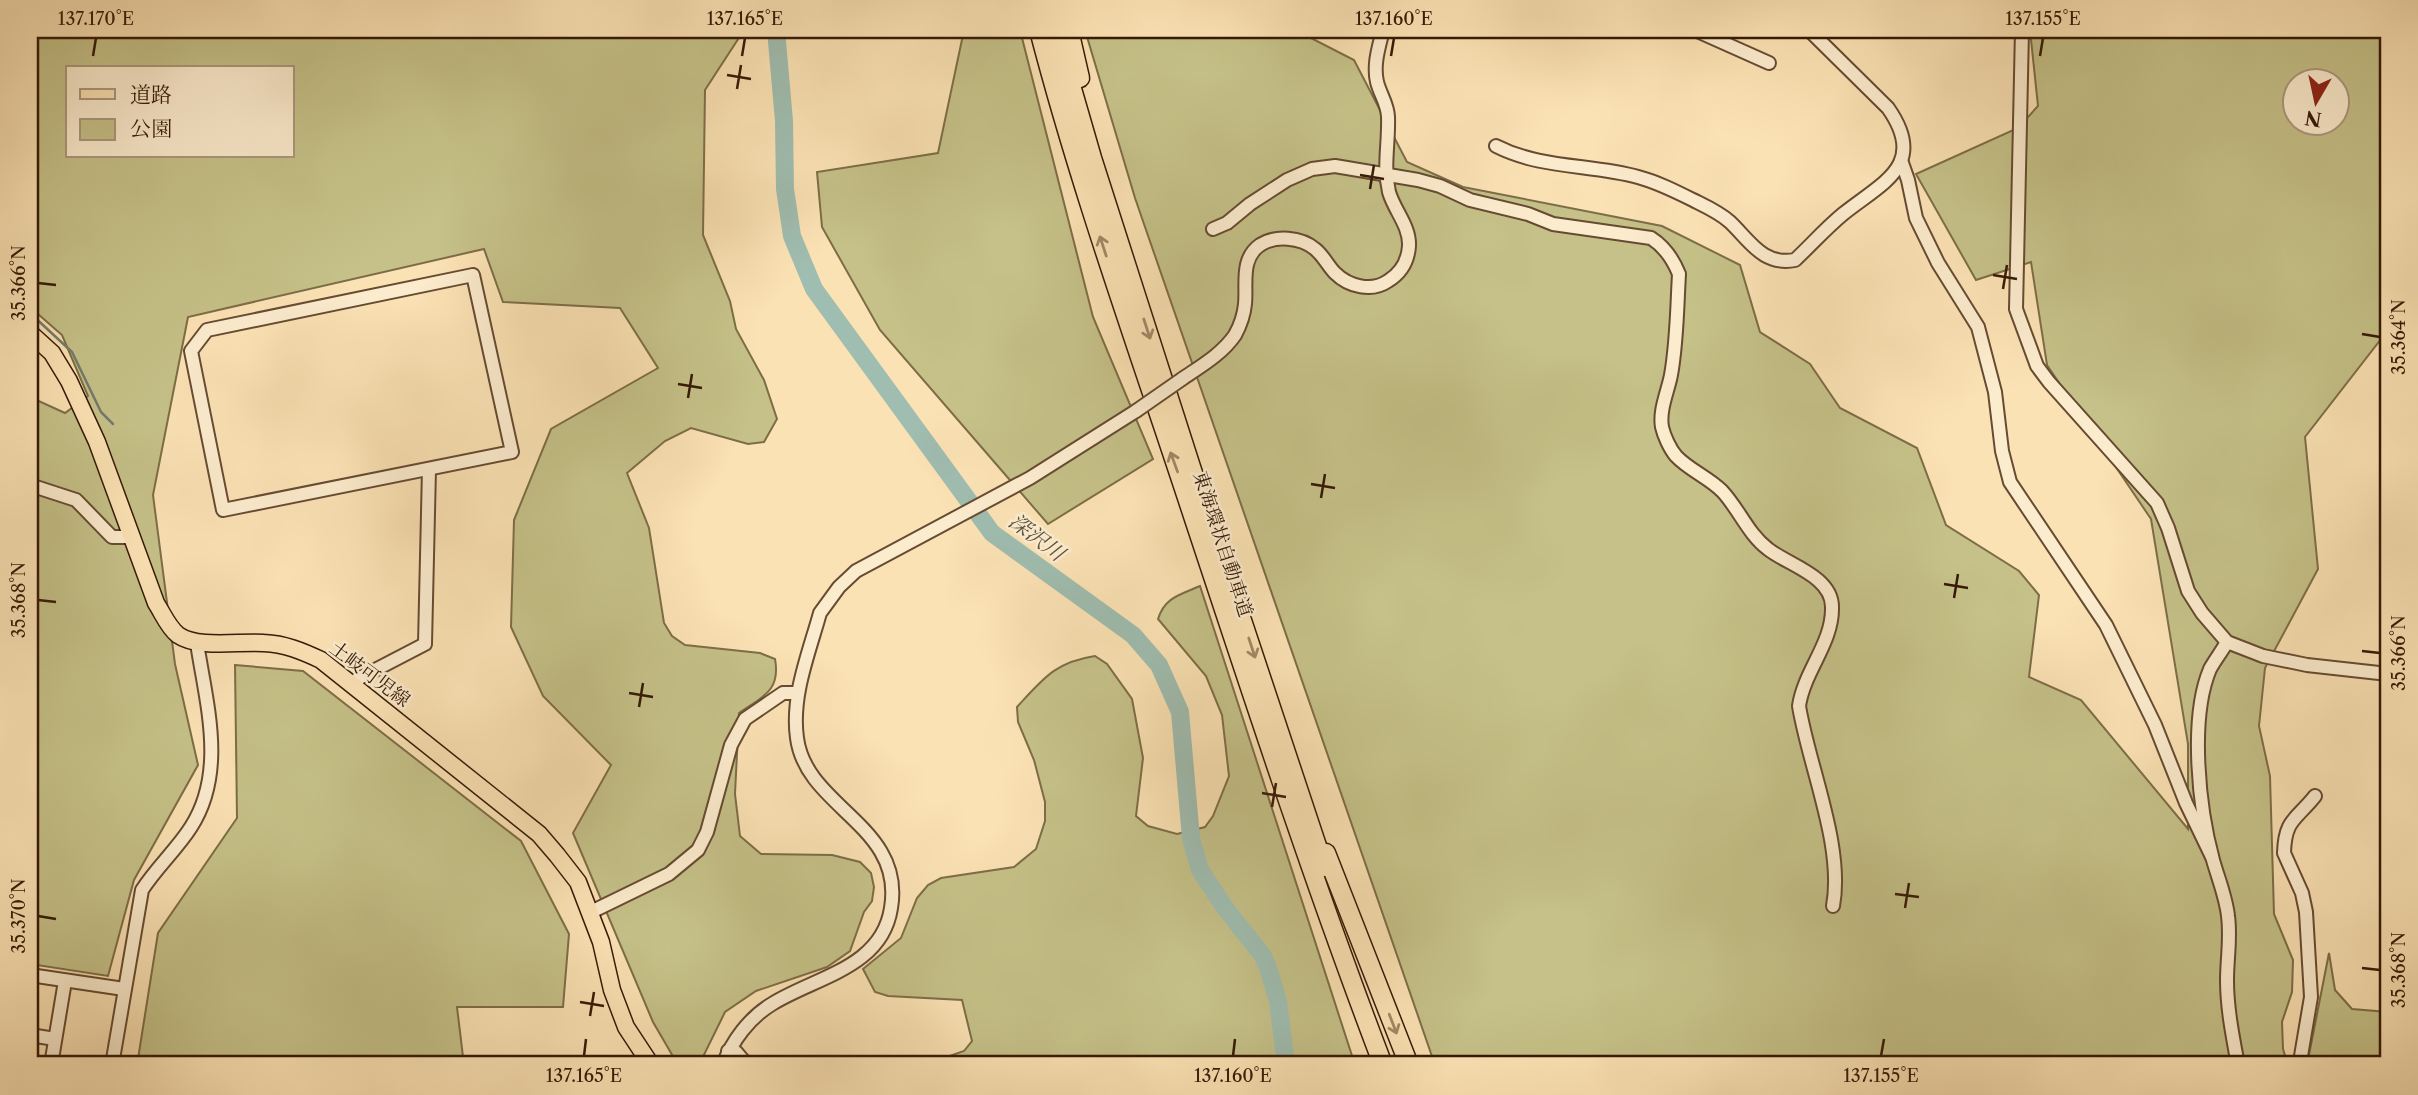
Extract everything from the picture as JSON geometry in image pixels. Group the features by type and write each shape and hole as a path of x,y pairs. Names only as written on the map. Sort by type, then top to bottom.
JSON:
{"highway":[{"name":"東海環状自動車道","path":"1039,30 1062,117 1248,686 1383,1065"},
{"name":"東海環状自動車道","path":"1055,30 1092,158 1392,1065"},
{"path":"1069,30 1128,267"},
{"path":"1295,778 1338,880 1409,1065"},
{"path":"1345,964 1373,1065"}],"main road":[{"path":"30,333 52,353 69,381 97,442 156,603 179,635 197,643"},
{"name":"土岐可児線","path":"197,643 265,643 293,647 321,660 539,834 578,882 601,942 612,990 626,1027 651,1065"}],"street":[{"path":"723,1065 737,1037 770,1005 858,961 871,949 891,911 893,887 888,864 877,844 865,828 820,784 806,764 797,741 798,692 820,613 826,602 856,571 1030,478 1136,411 1220,353 1235,335 1245,305 1245,274 1250,256 1259,246 1284,238 1300,241 1314,248 1336,275 1350,284 1365,288 1383,285 1397,275 1406,261 1409,243 1406,228 1389,191 1385,159 1388,115 1375,72 1383,30"},
{"path":"1695,30 1769,63"},
{"path":"1496,146 1536,162 1637,177 1678,192 1728,220 1755,249 1768,258 1785,262 1795,260 1841,216 1891,178 1902,163 1905,150 1896,120 1888,108 1809,30"},
{"path":"2022,30 2016,309 2037,366 2157,503 2189,591 2202,613 2227,642 2263,656 2307,665 2388,674"},
{"path":"1902,163 1916,218 1938,263 1978,327 1995,392 2002,451 2010,482 2106,625 2155,724 2186,803 2212,857"},
{"path":"1213,229 1227,223 1287,180 1312,169 1335,166 1440,186 1470,200 1528,214 1553,224 1651,238 1661,244 1679,274 1671,374 1662,415 1662,428 1670,447 1675,455 1720,490 1756,538 1768,549 1807,572 1830,594 1832,607 1826,639 1802,687 1799,706 1834,861 1833,906"},
{"path":"473,275 512,452 429,469 223,510 191,351 207,330 473,275"},
{"path":"349,683 425,644 429,469"},
{"path":"30,485 76,500 112,537 132,537"},
{"path":"2227,642 2210,669 2204,692 2197,747 2198,771 2212,857 2228,916 2230,945 2227,981 2231,1028 2238,1065"},
{"path":"112,1065 142,890 155,869 190,829 209,784 212,746 197,643"},
{"path":"591,912 669,874 698,850 707,832 731,745 745,719 783,693 798,692"},
{"path":"2303,1065 2301,1056 2311,997 2306,912 2302,894 2284,853 2284,846 2287,827 2315,796"},
{"path":"30,975 124,989"},
{"path":"51,1065 65,981"},
{"path":"30,1035 55,1039"},
{"path":"728,1051 736,1052 747,1065"}],"green space":[{"path":"30,30 744,30 705,90 703,235 730,301 736,329 764,380 777,419 764,442 748,444 691,428 665,441 627,473 649,528 664,623 672,636 685,645 760,653 775,659 775,679 768,692 739,713 735,794 740,836 761,854 832,855 860,862 871,873 874,887 872,901 864,912 850,951 827,967 756,991 725,1012 699,1065 678,1065 653,1022 573,833 611,765 543,696 511,627 514,520 551,429 658,368 620,308 503,302 484,249 188,317 153,495 175,664 198,765 134,880 108,976 30,964 30,397 65,413 88,396 62,335 30,307"},
{"path":"964,30 1020,30 1093,317 1153,459 1048,524 880,330 822,227 817,172 938,153"},
{"path":"1085,30 1303,30 1305,35 1354,60 1407,162 1463,187 1662,226 1740,265 1760,332 1810,364 1840,408 1917,448 1946,525 2019,571 2039,595 2029,677 2081,700 2188,829 2188,744 2151,519 2047,365 2031,262 1976,280 1916,174 2018,128 2038,106 2030,30 2388,30 2388,335 2385,334 2305,437 2318,569 2265,668 2259,726 2270,776 2274,914 2293,960 2292,992 2282,1022 2283,1049 2288,1065 1679,1065 1677,1060 1582,1065 1435,1065 1135,198"},
{"path":"1200,586 1355,1065 924,1065 964,1051 972,1041 962,1000 888,996 875,992 863,969 901,938 917,898 928,885 941,878 1014,867 1036,849 1045,821 1045,802 1034,760 1018,722 1017,707 1051,673 1070,663 1095,656 1107,664 1132,699 1143,758 1136,816 1148,826 1177,834 1205,827 1213,816 1229,776 1222,715 1206,676 1158,619 1169,601"},
{"path":"235,665 303,671 521,841 569,934 563,1007 457,1007 464,1065 137,1065 158,933 237,818"},
{"path":"2329,953 2335,990 2352,1009 2388,1012 2388,1065 2307,1065"}],"waterway":[{"name":"深沢川","path":"776,30 784,121 785,189 792,236 814,289 992,533 1133,635 1159,665 1180,712 1191,838 1200,870 1225,908 1263,956 1278,1001 1286,1065"},
{"path":"30,313 72,352 101,412 113,424"}]}
